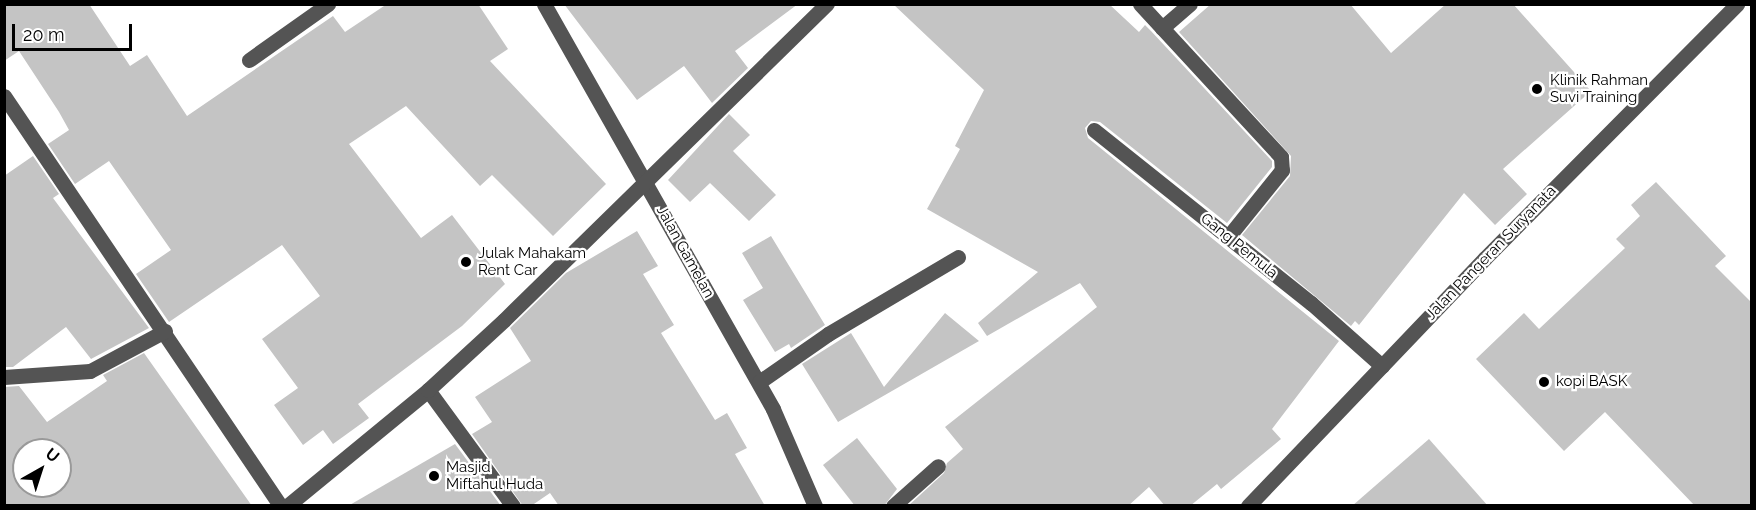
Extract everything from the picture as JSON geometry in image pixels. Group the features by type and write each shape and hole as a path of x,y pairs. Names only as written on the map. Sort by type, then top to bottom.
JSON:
{"street":[{"path":"249,60 328,4"},
{"name":"Jalan Gamelan","path":"544,4 759,382 794,452 815,506"},
{"path":"287,506 428,390 646,183 827,4"},
{"path":"1140,4 1281,157 1284,165 1228,237"},
{"path":"1162,28 1190,4"},
{"name":"Jalan Pangeran Suryanata","path":"1248,506 1737,4"},
{"path":"4,96 165,331 281,506"},
{"name":"Gang Pemula","path":"1094,130 1228,237 1382,366"},
{"path":"759,382 828,334 958,257"},
{"path":"4,377 90,371 165,331"},
{"path":"428,390 513,506"},
{"path":"893,506 938,466"}],"building":[{"path":"4,4 89,4 130,66 147,55 187,116 333,16 345,32 387,4 478,4 508,49 490,61 606,184 553,236 492,175 480,186 406,106 349,144 421,238 452,215 505,284 462,326 358,404 369,418 333,444 323,430 303,445 274,405 298,388 262,339 320,296 282,245 169,322 136,274 171,250 109,161 75,184 48,144 69,130 59,112 19,51 4,61"},
{"path":"564,4 798,4 735,51 748,68 712,103 684,66 637,100"},
{"path":"893,4 1109,4 1139,32 1145,25 1272,161 1272,167 1227,223 1100,122 1091,121 1085,128 1088,138 1339,341 1272,429 1281,439 1221,489 1217,484 1190,506 1165,506 1149,487 1128,506 908,506 944,473 947,463 963,449 945,427 1097,307 1080,283 987,336 978,323 1038,272 927,209 960,149 955,146 984,90"},
{"path":"1211,4 1350,4 1391,53 1446,4 1513,4 1591,91 1503,169 1527,194 1495,225 1464,193 1359,325 1355,321 1351,326 1242,235 1290,176 1291,156 1179,32"},
{"path":"729,114 750,135 733,151 776,195 749,221 710,183 690,202 668,180"},
{"path":"33,156 59,194 53,198 149,328 91,359 66,327 13,367 4,367 4,176"},
{"path":"1656,182 1726,256 1715,266 1752,303 1752,506 1695,506 1605,412 1564,451 1476,359 1524,313 1539,329 1625,248 1616,239 1640,216 1631,205"},
{"path":"637,231 658,266 643,274 674,325 661,333 715,420 727,413 747,448 735,454 765,506 559,506 550,493 531,506 523,506 472,434 492,422 475,397 531,361 510,328 566,273"},
{"path":"771,236 825,325 791,348 789,344 775,352 743,300 763,288 742,253"},
{"path":"945,313 979,341 838,422 802,364 851,333 884,387"},
{"path":"144,353 252,506 4,506 4,387 19,386 47,422 107,381 103,375"},
{"path":"857,438 897,489 884,506 855,506 823,465"},
{"path":"1429,439 1488,506 1352,506"},
{"name":"Masjid Miftahul Huda","path":"455,444 501,506 348,506"}],"place":[{"name":"Klinik Rahman Suvi Training","path":"1537,89"},
{"name":"Julak Mahakam Rent Car","path":"466,262"},
{"name":"kopi BASK","path":"1544,382"},
{"name":"Masjid Miftahul Huda","path":"434,476"}]}
